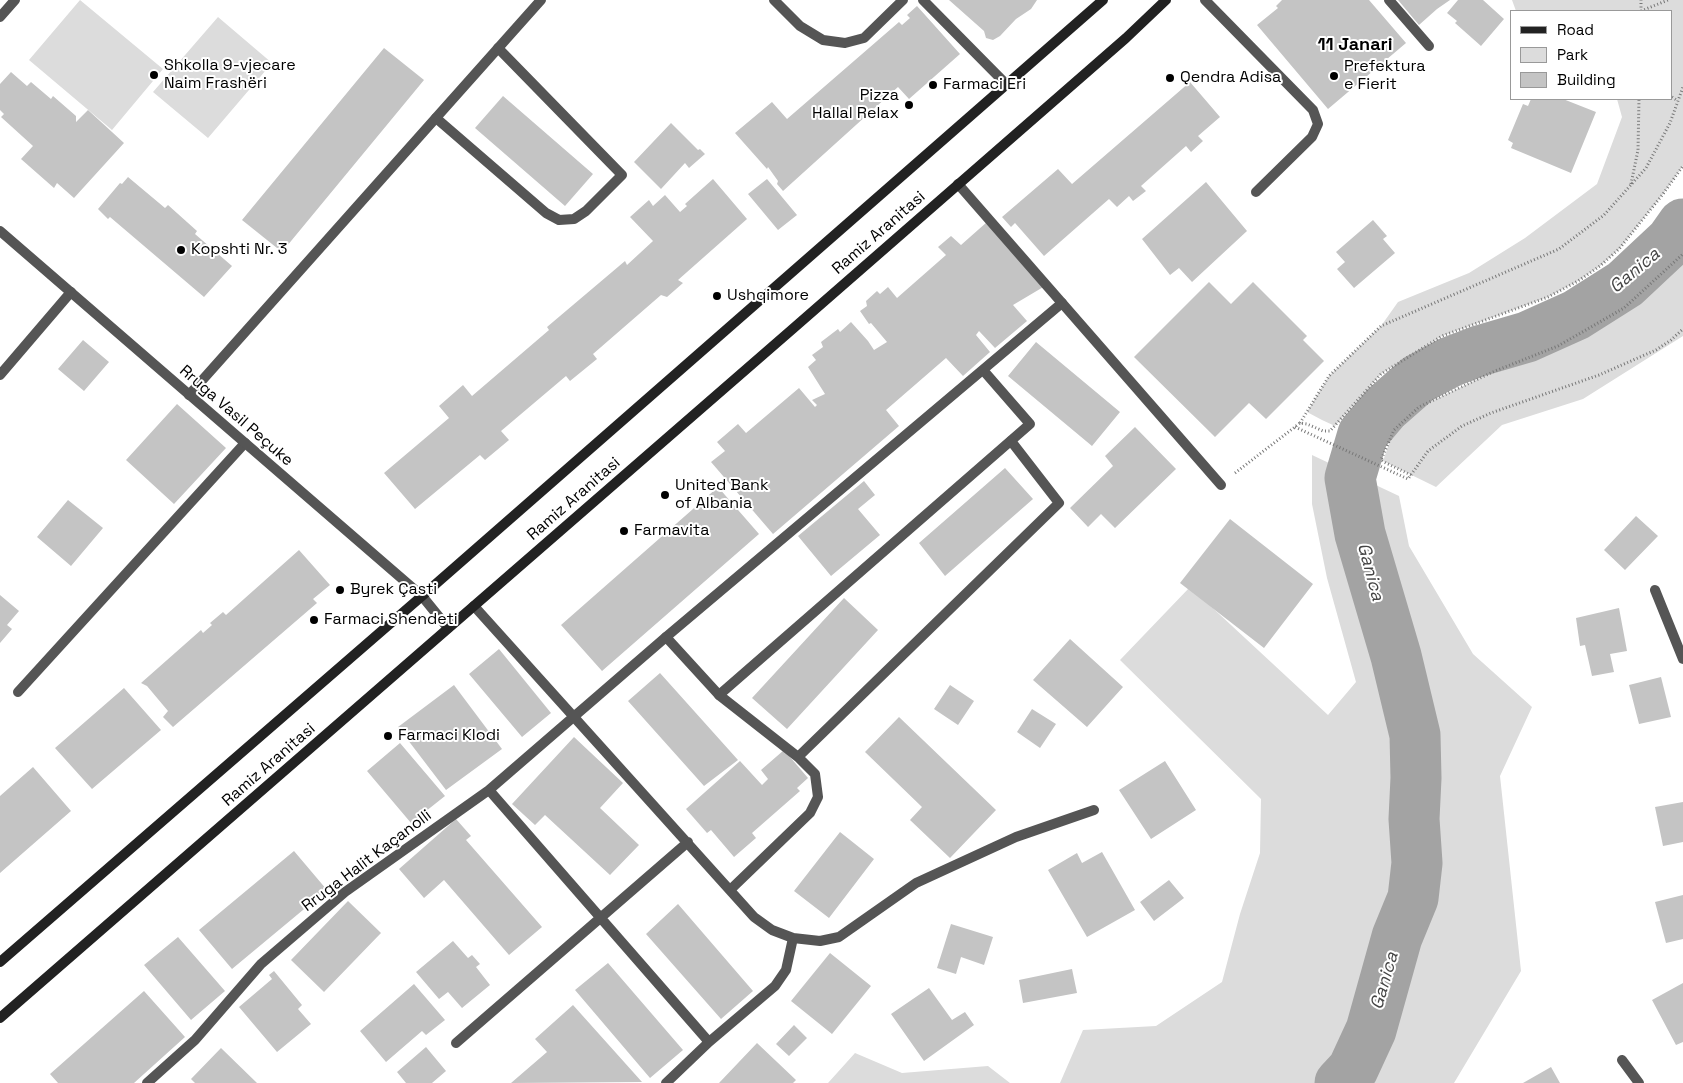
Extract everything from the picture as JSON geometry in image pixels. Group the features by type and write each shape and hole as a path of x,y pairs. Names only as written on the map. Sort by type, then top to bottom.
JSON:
{"main road":[{"name":"Ramiz Aranitasi","path":"0,962 422,596 1103,0"},
{"name":"Ramiz Aranitasi","path":"0,1018 1126,38 1166,0"}],"street":[{"path":"0,17 14,0"},
{"path":"189,395 541,0"},
{"path":"774,0 800,26 823,40 845,43 864,38 903,0"},
{"path":"923,0 1006,84"},
{"path":"1205,0 1313,110 1318,124 1312,137 1256,192"},
{"path":"1389,0 1429,46"},
{"path":"436,118 546,213 559,220 574,219 586,211 622,175 498,48"},
{"path":"958,184 1221,485"},
{"name":"Rruga Vasil Peçuke","path":"0,231 422,596 448,628"},
{"path":"0,375 71,292"},
{"name":"Rruga Halit Kaçanolli","path":"147,1083 195,1040 261,964 345,892 489,790 572,716 1062,303"},
{"path":"718,695 1030,424 983,370"},
{"path":"798,757 1059,503 1011,441"},
{"path":"18,692 245,443"},
{"path":"1655,590 1683,659"},
{"path":"474,606 754,917 772,930 793,938 820,941 839,937 916,883 1016,838 1094,810"},
{"path":"666,637 718,695 798,757 815,774 818,797 810,813 730,890"},
{"path":"489,790 709,1042"},
{"path":"456,1042 688,842"},
{"path":"666,1083 709,1042 775,986 786,970 793,938"},
{"path":"1622,1060 1639,1083"}],"path":[{"path":"1643,10 1668,0"},
{"path":"1221,485 1300,423 1329,376 1381,326 1559,249 1604,215 1646,168 1670,124 1683,86"},
{"path":"1673,98 1678,101"},
{"path":"1631,184 1638,150 1639,100"},
{"path":"1300,423 1323,431 1330,431 1381,374 1442,336 1548,297 1578,282 1618,249 1663,194 1683,166"},
{"path":"1411,475 1381,460 1394,430 1419,407 1495,371 1558,346 1624,308 1683,254"},
{"path":"1295,427 1310,432 1408,479 1428,450 1462,426 1491,412 1599,374 1648,353 1671,340 1683,329"}],"green space":[{"path":"80,0 163,69 112,130 29,60"},
{"path":"1512,0 1683,0 1683,166 1619,249 1600,266 1578,281 1548,297 1442,336 1381,374 1335,426 1307,412 1329,376 1381,326 1398,302 1469,273 1525,238 1597,184 1622,117 1617,100 1673,100 1673,10 1516,10"},
{"path":"218,17 272,63 208,138 153,92"},
{"path":"1683,254 1683,336 1583,399 1502,425 1436,487 1383,461 1394,430 1419,407 1495,371 1558,346 1624,308"},
{"path":"1312,455 1399,496 1409,546 1473,654 1532,707 1500,776 1521,971 1454,1083 1060,1083 1083,1030 1156,1026 1222,982 1240,914 1260,853 1261,799 1120,660 1190,587 1328,715 1356,682 1327,578 1312,504"},
{"path":"855,1053 902,1073 988,1066 1010,1083 828,1083"}],"building":[{"path":"949,0 1037,0 1031,9 1016,19 1000,36 993,40 986,38 984,31"},
{"name":"Prefektura e Fierit","path":"1282,0 1369,0 1406,43 1328,109 1257,25 1278,8 1276,6"},
{"path":"1398,0 1450,0 1419,25"},
{"path":"1458,0 1483,0 1504,19 1481,46 1455,23 1457,21 1447,13"},
{"path":"917,6 960,54 909,99 898,87 783,191 768,167 767,169 735,133 772,102 787,119 899,22 902,25 910,18 907,15"},
{"path":"384,48 424,80 282,252 242,220"},
{"path":"11,72 27,86 31,82 51,99 53,96 76,116 76,122 88,110 124,143 74,198 57,183 54,188 21,159 33,146 1,117 4,114 0,110 0,84"},
{"path":"1190,82 1220,117 1198,136 1203,141 1191,152 1186,146 1141,186 1146,191 1133,201 1129,196 1117,207 1109,199 1044,256 1015,223 1011,227 1002,217 1058,169 1072,184"},
{"path":"503,96 593,174 565,206 475,128"},
{"path":"1531,100 1566,100 1596,112 1571,173 1511,148 1513,143 1508,140 1523,104 1528,106"},
{"path":"671,123 698,150 700,149 705,154 689,168 685,163 661,189 634,162"},
{"name":"Kopshti Nr. 3","path":"128,177 165,208 168,205 197,231 195,234 232,266 204,297 110,217 108,219 98,209 120,183 122,184"},
{"path":"713,179 747,219 678,280 683,283 667,297 661,295 593,354 597,359 570,381 566,376 501,431 509,440 485,460 480,455 415,509 384,473 449,418 439,406 463,385 472,396 549,330 547,327 625,261 627,265 653,241 630,217 649,200 653,206 665,195 680,212 687,206 685,204"},
{"path":"767,179 797,215 778,230 748,194"},
{"path":"1206,182 1247,231 1192,282 1179,268 1170,275 1142,239"},
{"path":"1373,220 1387,236 1383,239 1395,253 1354,288 1337,269 1345,262 1336,252"},
{"path":"987,222 1045,286 1013,305 1027,321 995,348 979,331 976,335 990,352 963,376 946,358 886,410 899,426 773,534 711,462 725,451 717,442 738,424 746,433 799,388 815,407 817,405 812,400 825,394 808,367 816,360 812,355 823,347 821,342 838,329 840,332 851,322 874,350 887,342 871,323 869,324 860,311 867,306 866,301 877,291 880,294 888,287 897,298 946,255 938,247 951,236 961,245"},
{"path":"1209,282 1231,304 1253,282 1307,336 1303,340 1324,361 1266,419 1249,403 1215,437 1134,357"},
{"path":"83,340 109,362 84,391 58,369"},
{"path":"1036,342 1120,412 1092,446 1008,376"},
{"path":"177,404 226,448 174,504 126,460"},
{"path":"1135,427 1176,469 1115,528 1101,514 1088,527 1070,508 1113,466 1105,456"},
{"path":"1005,468 1033,499 945,576 919,543"},
{"path":"864,481 875,495 858,509 880,535 831,576 798,536"},
{"path":"718,487 759,534 602,671 561,625"},
{"path":"68,500 103,528 71,566 37,537"},
{"path":"1636,516 1658,536 1625,570 1604,550"},
{"path":"1230,519 1313,584 1264,648 1180,583"},
{"path":"299,550 330,585 313,599 317,603 173,727 163,717 168,711 147,686 141,683 201,630 203,633 212,625 210,623 223,612 226,615"},
{"path":"0,595 19,611 7,625 12,629 0,643"},
{"path":"844,598 878,630 787,729 752,698"},
{"path":"1619,608 1627,651 1610,654 1614,672 1592,676 1585,645 1580,646 1576,618"},
{"path":"1070,639 1123,687 1087,727 1033,680"},
{"path":"499,649 551,713 522,737 469,674"},
{"path":"660,673 738,760 704,786 628,701"},
{"path":"1661,677 1671,717 1639,724 1629,685"},
{"path":"454,685 502,749 446,790 398,727"},
{"path":"950,685 974,701 958,725 934,709"},
{"path":"124,688 161,730 92,789 55,748"},
{"path":"1032,709 1056,724 1040,748 1017,732"},
{"path":"899,717 996,810 950,858 910,820 922,807 865,752"},
{"path":"574,737 623,783 600,808 639,845 610,875 545,815 535,825 512,804"},
{"path":"400,743 445,796 411,823 367,771"},
{"path":"784,750 808,778 797,788 800,791 752,833 756,838 734,857 711,830 707,833 686,809 740,761 762,785 768,779 761,770"},
{"path":"1165,761 1196,810 1151,839 1119,790"},
{"path":"33,767 71,811 0,873 0,796"},
{"path":"1683,802 1683,842 1663,846 1655,807"},
{"path":"456,819 471,836 466,840 542,927 509,955 444,880 424,898 399,869"},
{"path":"840,832 874,859 829,918 794,891"},
{"path":"294,851 327,890 232,969 199,930"},
{"path":"1102,852 1135,910 1087,937 1048,870 1077,853 1082,863"},
{"path":"1169,880 1184,898 1154,921 1140,902"},
{"path":"1683,895 1683,939 1666,943 1655,902"},
{"path":"348,901 381,933 324,992 291,960"},
{"path":"678,904 753,991 721,1019 646,934"},
{"path":"951,924 993,937 984,965 961,957 956,974 937,968"},
{"path":"178,937 225,991 191,1020 144,965"},
{"path":"453,941 468,958 472,955 480,964 476,967 490,985 462,1008 448,992 439,999 416,972"},
{"path":"830,953 871,986 832,1034 791,1001"},
{"path":"608,963 683,1050 650,1078 575,990"},
{"path":"1072,969 1077,993 1023,1003 1019,980"},
{"path":"274,971 302,1005 298,1009 311,1024 277,1052 239,1007 272,979 269,975"},
{"path":"1683,983 1683,1042 1676,1045 1652,1000"},
{"path":"414,984 445,1020 426,1035 422,1031 386,1062 360,1031"},
{"path":"929,988 952,1020 965,1012 974,1025 924,1061 891,1014"},
{"path":"144,991 185,1037 134,1083 58,1083 50,1074"},
{"path":"573,1005 642,1082 511,1083 547,1052 535,1039"},
{"path":"794,1025 807,1038 789,1056 776,1044"},
{"path":"757,1043 796,1080 793,1083 719,1083"},
{"path":"426,1047 446,1071 432,1083 406,1083 397,1072"},
{"path":"221,1048 257,1083 195,1083 191,1079"},
{"path":"1551,1067 1560,1083 1523,1083"}],"waterway":[{"name":"Ganica","path":"1340,1083 1353,1069 1371,1030 1397,937 1413,898 1417,863 1414,819 1416,778 1415,735 1396,656 1360,534 1350,478 1363,434 1385,408 1418,379 1450,362 1479,351 1527,337 1576,315 1625,284 1671,241 1683,224"}],"place":[{"name":"Shkolla 9-vjecare Naim Frashëri","path":"154,75"},
{"name":"Prefektura e Fierit","path":"1334,76"},
{"name":"Qendra Adisa","path":"1170,78"},
{"name":"Farmaci Eri","path":"933,85"},
{"name":"Pizza Hallal Relax","path":"909,105"},
{"name":"Kopshti Nr. 3","path":"181,250"},
{"name":"Ushqimore","path":"717,296"},
{"name":"United Bank of Albania","path":"665,495"},
{"name":"Farmavita","path":"624,531"},
{"name":"Byrek Çasti","path":"340,590"},
{"name":"Farmaci Shendeti","path":"314,620"},
{"name":"Farmaci Klodi","path":"388,736"}],"district":[{"name":"11 Janari","path":"1355,45"}]}
